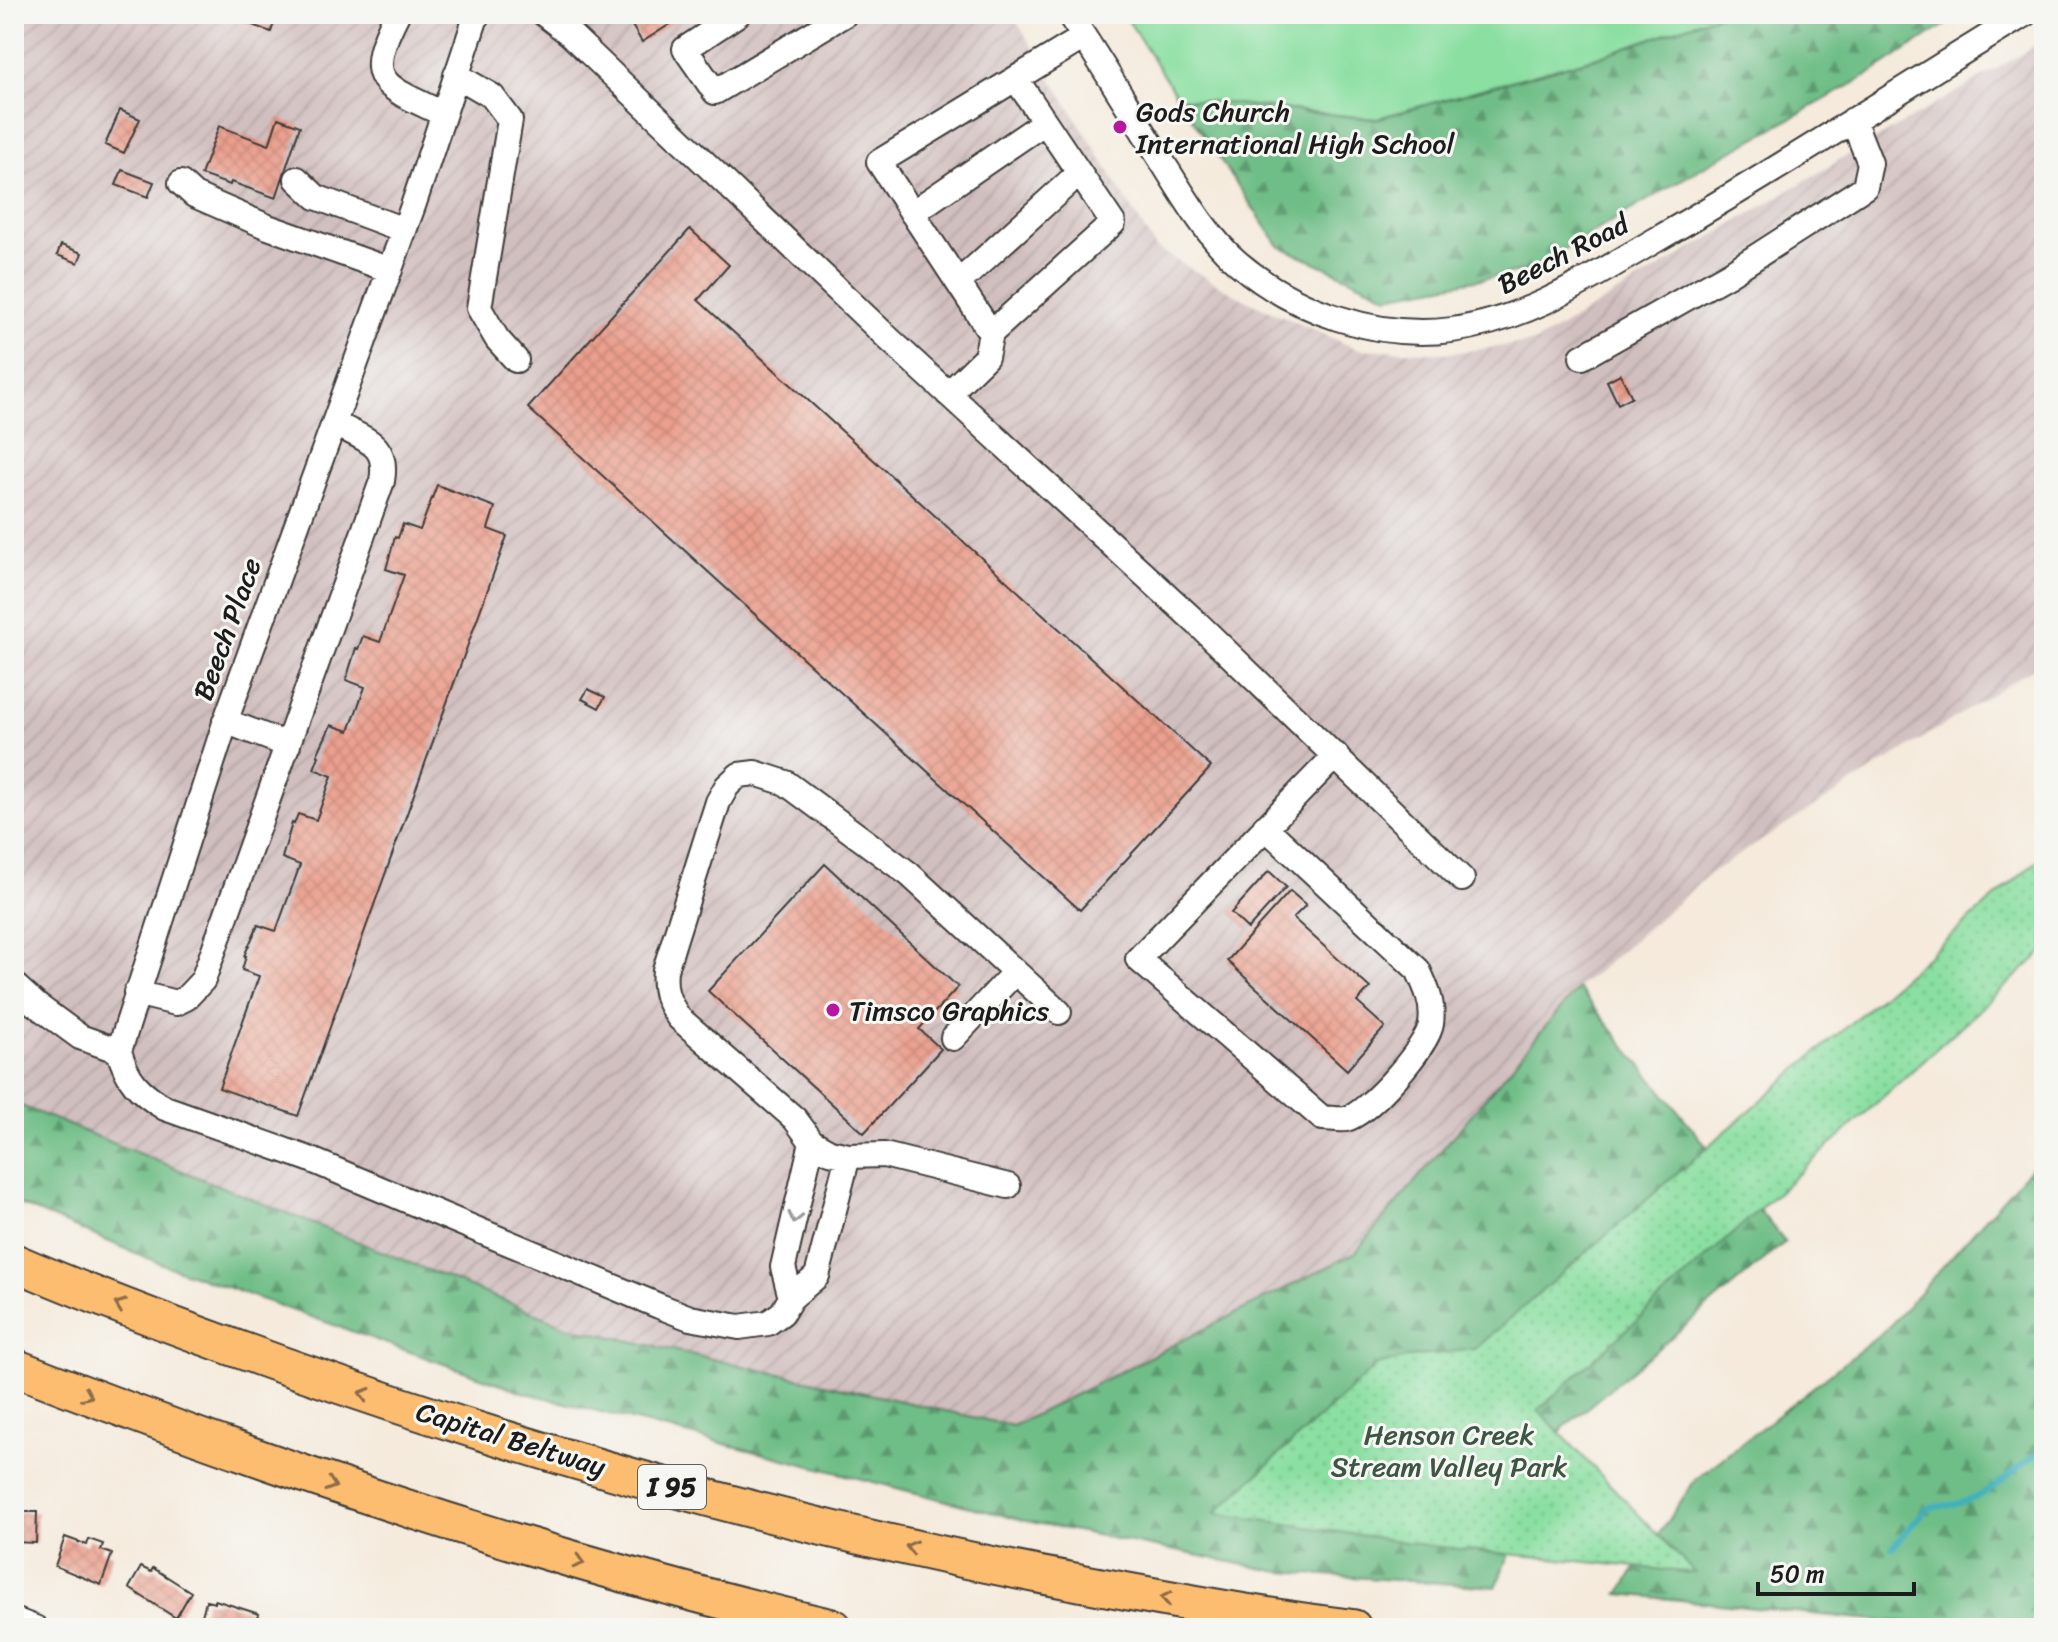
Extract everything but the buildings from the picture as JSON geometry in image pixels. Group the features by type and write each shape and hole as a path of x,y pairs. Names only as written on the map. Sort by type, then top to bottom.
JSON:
{"highway":[{"name":"Capital Beltway","path":"14,1262 193,1333 349,1389 496,1437 798,1522 991,1565 1353,1628"},
{"path":"14,1367 173,1429 469,1530 620,1574 834,1628"}],"street":[{"path":"397,14 382,45 380,71 388,87 443,114"},
{"name":"Beech Place","path":"119,1051 225,721 390,270 477,14"},
{"path":"544,14 570,34 948,394 1198,624 1462,879"},
{"path":"738,14 685,49 715,92 845,14"},
{"name":"Beech Road","path":"1069,14 1178,187 1238,263 1306,305 1349,322 1398,331 1449,331 1488,323 1540,305 1736,194 2025,14"},
{"path":"991,333 879,162 1084,37"},
{"path":"456,75 492,96 510,120 479,308 497,339 516,360"},
{"path":"948,394 986,357 991,333 1113,223 1016,79"},
{"path":"1582,357 1729,274 1865,187 1870,163 1853,120"},
{"path":"912,213 1045,122"},
{"path":"958,283 1079,173"},
{"path":"297,179 316,197 404,230"},
{"path":"181,183 194,195 268,227 390,270"},
{"path":"136,993 176,1003 186,998 203,980 382,481 385,464 378,448 334,423"},
{"path":"225,721 288,745"},
{"path":"1265,827 1418,970 1430,997 1431,1024 1424,1043 1366,1108 1346,1119 1322,1118 1138,959 1265,827 1336,755"},
{"path":"1008,1186 884,1155 848,1156 830,1152 812,1142 795,1119 679,1018 669,1004 664,988 665,970 718,802 727,786 739,775 755,773 786,783 909,874 1059,1012"},
{"path":"953,1038 1015,972"},
{"path":"14,985 80,1037 119,1051 125,1073 145,1096 165,1108 309,1159 690,1318 739,1327 768,1323 782,1313 791,1298 817,1276 848,1156"},
{"path":"791,1298 783,1267 812,1142"}],"shaded area":[{"path":"14,14 1012,14 1156,248 1237,296 1357,349 1451,353 1536,342 2044,41 2044,661 1712,872 1578,988 1355,1253 1014,1426 569,1327 14,1103"}],"green space":[{"path":"1124,14 1722,14 1608,54 1375,119 1178,98"},
{"path":"1721,14 1962,14 1867,76 1698,170 1530,270 1388,296 1279,246 1178,98 1375,119 1598,57"},
{"name":"Henson Creek Stream Valley Park","path":"2044,855 2044,951 1538,1410 1695,1573 1431,1546 1215,1513 1377,1365 1411,1357 1475,1349"},
{"path":"1578,988 1785,1242 1563,1428 1496,1587 1280,1572 1021,1520 523,1392 167,1266 14,1202 14,1103 569,1327 1013,1426 1355,1253"},
{"path":"2044,1153 2044,1628 1884,1621 1619,1594 1695,1480 1886,1330"}],"waterway":[{"path":"1892,1548 1926,1509 1970,1500 2044,1450"}],"place":[{"name":"Gods Church International High School","path":"1120,127"},
{"name":"Timsco Graphics","path":"833,1010"}]}
